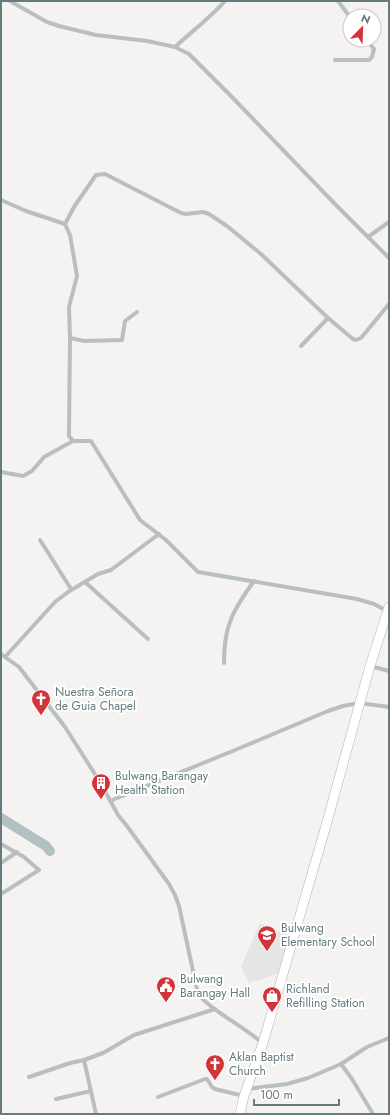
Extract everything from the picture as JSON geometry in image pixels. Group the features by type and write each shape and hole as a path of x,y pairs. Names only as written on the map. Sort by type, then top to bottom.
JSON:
{"street":[{"path":"10,1 47,22 59,26 96,35 147,41 175,47 189,54 275,140 334,203 389,258"},
{"path":"175,47 225,1"},
{"path":"335,60 369,60 372,57 373,48"},
{"path":"65,224 74,207 96,175 105,174 181,213 186,214 203,212 216,219 261,254 328,318 353,339 358,340 389,304"},
{"path":"1,200 26,211 65,224 70,235 78,276 69,307 69,436 73,441"},
{"path":"368,237 389,222"},
{"path":"70,338 84,341 122,340 125,321 137,312"},
{"path":"301,346 328,318"},
{"path":"1,472 22,476 32,471 44,457 73,441 91,441 140,520 159,534 198,572 358,599 388,609 359,703 328,822 263,1043 240,1114"},
{"path":"159,534 111,570 98,574 71,590 55,602 3,656 19,667 65,727 118,815 145,850 175,895 179,906 198,994 205,1002 251,1033 263,1043"},
{"path":"40,540 71,590"},
{"path":"224,663 224,643 230,622 236,609 254,581"},
{"path":"85,582 148,639"},
{"path":"370,666 389,671"},
{"path":"110,801 328,711 359,703 389,707"},
{"path":"1,844 17,852 39,870 1,894"},
{"path":"1,863 17,852"},
{"path":"29,1076 84,1060 103,1053 134,1035 215,1009"},
{"path":"158,1097 205,1079 207,1079 215,1089 246,1092 287,1084 308,1078 341,1064 367,1047 389,1038"},
{"path":"84,1060 96,1114"},
{"path":"341,1064 373,1114"},
{"path":"56,1099 91,1091"}],"shaded area":[{"name":"Bulwang Elementary School","path":"260,923 292,937 280,973 249,983 241,967"}],"waterway":[{"path":"1,818 46,846 50,851"}],"place":[{"name":"Nuestra Señora de Guia Chapel","path":"41,716"},
{"name":"Bulwang Barangay Health Station","path":"101,800"},
{"name":"Bulwang Elementary School","path":"267,952"},
{"name":"Bulwang Barangay Hall","path":"166,1003"},
{"name":"Richland Refilling Station","path":"272,1013"},
{"name":"Aklan Baptist Church","path":"215,1081"}]}
